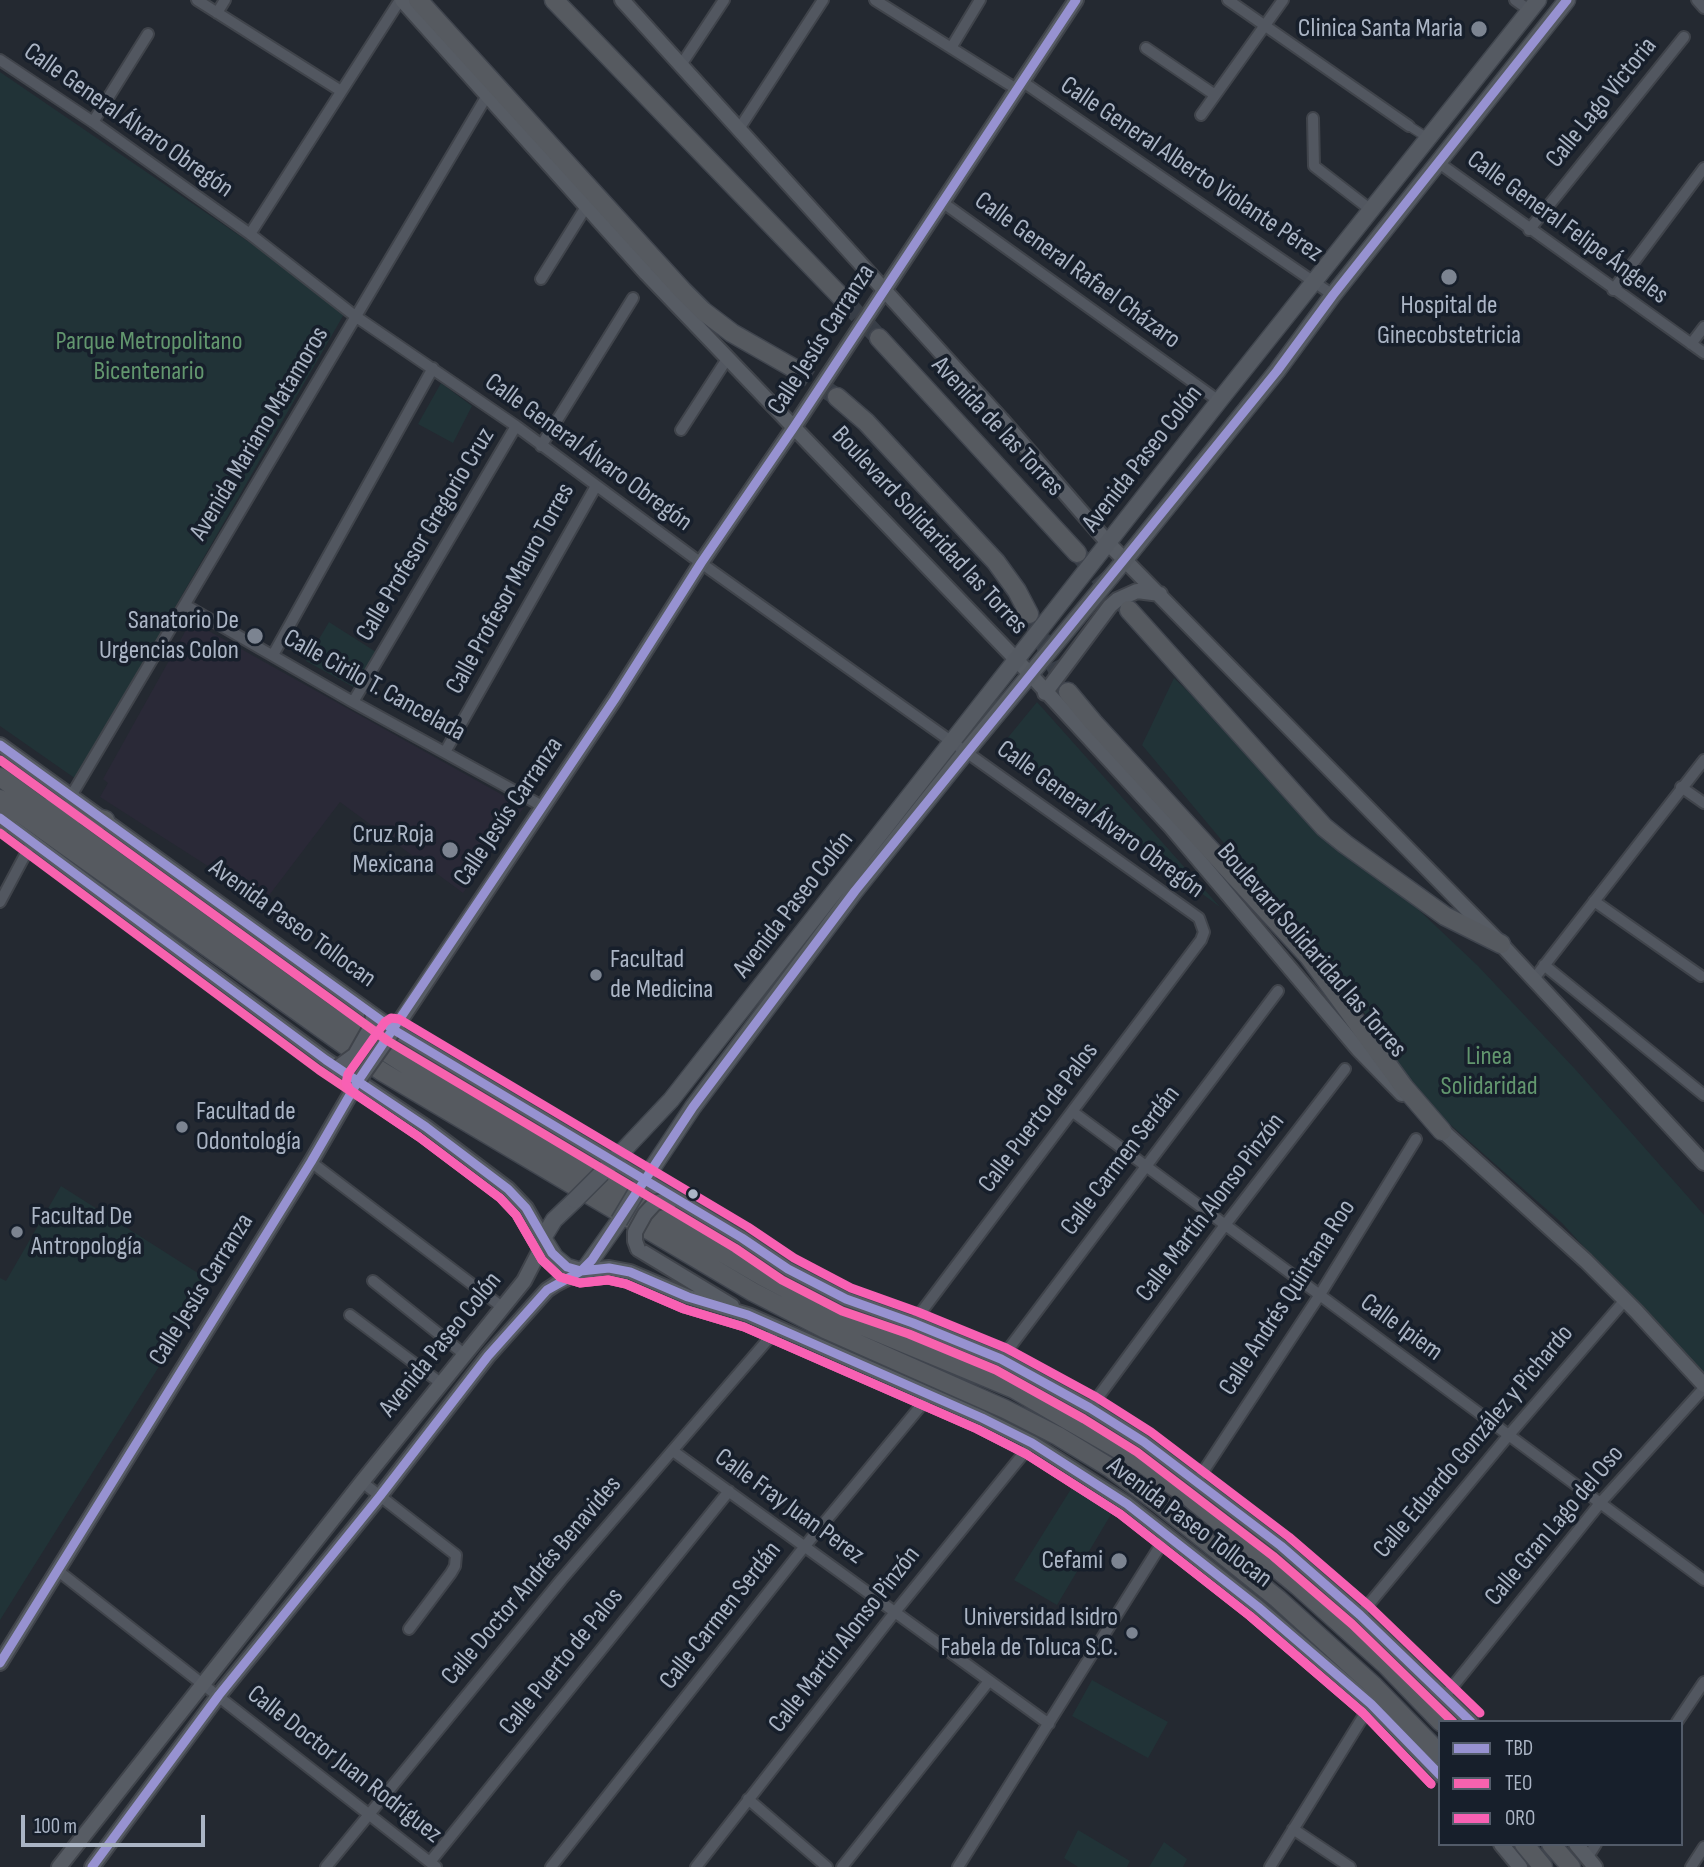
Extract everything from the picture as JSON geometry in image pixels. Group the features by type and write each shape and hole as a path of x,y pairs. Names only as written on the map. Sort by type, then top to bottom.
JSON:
{"highway":[{"path":"418,0 683,291 732,333 795,369"},
{"path":"554,0 846,302"},
{"name":"Avenida de las Torres","path":"879,338 1077,553"},
{"path":"837,397 866,422 996,562 1017,591 1029,614"},
{"path":"1129,610 1324,827 1445,916 1501,944"},
{"name":"Boulevard Solidaridad las Torres","path":"1068,692 1310,957 1404,1087 1442,1131"},
{"name":"Avenida Paseo Tollocan","path":"0,777 330,1016 459,1099 762,1276 824,1309 1014,1390 1140,1462 1190,1498 1298,1586 1386,1665 1439,1720"},
{"name":"Avenida Paseo Tollocan","path":"0,799 381,1071 753,1292 825,1329 1005,1409 1058,1436 1109,1468 1160,1504 1278,1599 1374,1686 1438,1752"},
{"path":"39,805 105,820"},
{"path":"1523,1846 1528,1867"},
{"path":"1524,1846 1543,1867"},
{"path":"1553,1846 1571,1867"}],"main road":[{"name":"Boulevard Solidaridad las Torres","path":"401,0 727,359 1030,674 1171,828 1358,1049 1401,1094 1579,1254 1704,1387"},
{"path":"622,0 1001,419 1109,544 1501,944 1704,1163"},
{"name":"Calle Jesús Carranza","path":"0,1663 311,1163 358,1081 1076,0"},
{"name":"Avenida Paseo Colón","path":"960,747 1030,674 1125,561 1567,0"},
{"name":"Avenida Paseo Colón","path":"59,1867 524,1281 554,1220 671,1100 849,887 960,747 1016,661 1533,5"},
{"path":"1256,356 1277,371"},
{"path":"1045,692 1117,600 1137,592 1160,594"},
{"name":"Avenida Paseo Tollocan","path":"0,745 394,1030 607,1167 742,1238 788,1269 846,1298 1001,1359 1090,1408 1144,1442 1281,1546 1360,1615 1469,1720"},
{"path":"2,817 337,1068 426,1127 508,1189 526,1208 559,1261 567,1267 581,1271"},
{"name":"Avenida Paseo Colón","path":"92,1867 219,1695 380,1496 488,1356 547,1290 581,1271 592,1261 693,1107 849,887"},
{"path":"337,1068 355,1055 372,1024 373,1015"},
{"path":"748,1315 638,1249 635,1232 645,1214 655,1203 670,1202 758,1259 788,1269"},
{"name":"Avenida Paseo Tollocan","path":"581,1271 609,1268 630,1272 688,1297 748,1315 1032,1443 1127,1504 1258,1607 1371,1704 1438,1773"},
{"path":"309,1551 324,1563"},
{"path":"1503,1846 1521,1867"},
{"path":"1578,1846 1591,1862"}],"street":[{"path":"197,0 341,92"},
{"path":"217,13 225,0"},
{"path":"250,234 401,0"},
{"path":"681,65 724,0"},
{"path":"739,129 822,0"},
{"name":"Calle General Alberto Violante Pérez","path":"875,0 951,48 1021,86 1333,295"},
{"path":"892,10 898,0"},
{"path":"951,48 980,0"},
{"path":"1228,0 1427,138"},
{"path":"1201,115 1283,0"},
{"path":"1515,0 1533,5"},
{"path":"1697,0 1704,8"},
{"path":"93,122 148,34"},
{"name":"Calle Lago Victoria","path":"1529,230 1684,37"},
{"path":"1146,48 1215,95"},
{"name":"Calle General Álvaro Obregón","path":"0,60 93,122 250,234 355,316 516,426 701,563 1190,911 1203,925 1204,932 1200,940"},
{"name":"Avenida Mariano Matamoros","path":"71,796 488,94"},
{"path":"1313,118 1314,166 1371,211"},
{"name":"Calle General Felipe Ángeles","path":"1439,163 1704,353"},
{"path":"1614,290 1704,168"},
{"name":"Calle General Rafael Cházaro","path":"942,202 1219,401"},
{"path":"541,279 586,206"},
{"path":"541,446 633,298"},
{"path":"1691,344 1704,327"},
{"path":"681,430 727,359"},
{"path":"273,655 433,368"},
{"name":"Calle Profesor Gregorio Cruz","path":"353,702 516,426"},
{"name":"Calle Profesor Mauro Torres","path":"445,751 596,486"},
{"name":"Calle Cirilo T. Cancelada","path":"185,605 541,806"},
{"path":"1533,980 1704,760"},
{"path":"1681,787 1704,803"},
{"path":"0,902 32,842"},
{"path":"1594,901 1700,976"},
{"name":"Calle Puerto de Palos","path":"913,1323 1200,940"},
{"path":"1544,965 1704,1095"},
{"name":"Calle Carmen Serdán","path":"1001,1359 1279,991"},
{"name":"Calle Martín Alonso Pinzón","path":"1090,1408 1225,1225 1345,1069"},
{"name":"Calle Ipiem","path":"1073,1112 1704,1580"},
{"name":"Calle Andrés Quintana Roo","path":"1197,1481 1319,1296 1416,1139"},
{"path":"311,1163 502,1307"},
{"path":"373,1282 464,1354"},
{"name":"Calle Eduardo González y Pichardo","path":"1360,1615 1625,1300"},
{"path":"350,1315 442,1384"},
{"name":"Calle Doctor Andrés Benavides","path":"326,1867 561,1580 777,1329"},
{"name":"Calle Gran Lago del Oso","path":"1445,1696 1601,1502 1704,1387"},
{"name":"Calle Carmen Serdán","path":"551,1867 805,1546 929,1395"},
{"name":"Calle Martín Alonso Pinzón","path":"696,1867 895,1612 1032,1443"},
{"name":"Calle Fray Juan Perez","path":"673,1451 1049,1724"},
{"path":"362,1482 453,1551 456,1560 451,1573 409,1629"},
{"name":"Calle Puerto de Palos","path":"433,1865 729,1491"},
{"path":"958,1867 1167,1535"},
{"name":"Calle Doctor Juan Rodríguez","path":"57,1570 433,1865"},
{"path":"842,1867 989,1681"},
{"path":"1678,1720 1704,1682"},
{"path":"1269,1867 1371,1704"},
{"path":"748,1800 827,1867"},
{"path":"1293,1829 1350,1867"},
{"path":"1691,1867 1704,1847"}],"shaded area":[{"path":"191,621 524,807 463,893 340,802 264,902 100,797 108,783 103,779"}],"green space":[{"name":"Parque Metropolitano Bicentenario","path":"0,72 347,309 76,779 0,726"},
{"path":"441,383 472,406 453,443 418,424"},
{"path":"329,622 376,652 357,689 306,661"},
{"name":"Linea Solidaridad","path":"1174,678 1478,966 1575,1069 1704,1215 1704,1378 1562,1223 1445,1120 1401,1068 1357,1002 1142,745"},
{"path":"1037,702 1220,907 1001,746"},
{"path":"61,1186 212,1282 0,1620 0,1278 6,1281"},
{"path":"1076,1481 1116,1506 1057,1605 1014,1580"},
{"path":"1092,1680 1168,1722 1148,1758 1072,1716"},
{"path":"1078,1830 1130,1861 1127,1867 1078,1867 1064,1858"},
{"path":"1164,1842 1187,1859 1183,1867 1149,1867"}],"tunnel":[{"path":"846,302 879,338"},
{"path":"795,369 837,397"},
{"path":"1080,556 1129,610"},
{"path":"1029,614 1068,692"}],"transit line":[{"name":"TBD","path":"0,1663 311,1162 358,1081 614,700 701,563 1076,0"},
{"name":"TBD","path":"92,1867 219,1695 380,1496 488,1356 547,1290 581,1271 592,1260 693,1107 855,891 1277,371 1333,295 1567,0"},
{"name":"TBD","path":"0,745 394,1030 742,1238 788,1269 846,1299 1001,1359 1090,1408 1144,1442 1281,1546 1360,1615 1469,1720"},
{"name":"TEO","path":"0,760 388,1041 735,1248 782,1280 842,1311 909,1334 996,1370 1137,1452 1273,1556 1352,1624 1451,1720"},
{"name":"TBD","path":"0,818 326,1060 426,1127 508,1189 526,1208 552,1253 567,1267 581,1271 609,1268 630,1272 688,1297 748,1315 982,1418 1032,1443 1127,1504 1258,1607 1371,1704 1438,1773"},
{"name":"TEO","path":"0,833 319,1070 419,1137 500,1198 516,1215 542,1260 560,1277 580,1283 608,1280 626,1284 684,1309 744,1327 977,1429 1026,1454 1120,1514 1250,1616 1363,1713 1431,1784"},
{"name":"ORO","path":"1431,1784 1363,1713 1250,1616 1120,1514 1026,1454 977,1429 744,1327 684,1309 626,1284 608,1280 580,1283 560,1277 542,1260 516,1215 500,1198 419,1137 350,1090 346,1083 348,1074 385,1022 391,1018 399,1019 748,1227 794,1258 851,1288 1006,1348 1096,1397 1151,1432 1289,1537 1369,1606 1480,1713"}],"place":[{"name":"Clinica Santa Maria","path":"1479,29"},
{"name":"Hospital de Ginecobstetricia","path":"1449,277"},
{"name":"Sanatorio De Urgencias Colon","path":"255,636"},
{"name":"Cruz Roja Mexicana","path":"450,850"},
{"name":"Facultad de Medicina","path":"596,975"},
{"name":"Facultad de Odontología","path":"182,1127"},
{"name":"Facultad De Antropología","path":"17,1232"},
{"name":"Cefami","path":"1119,1561"},
{"name":"Universidad Isidro Fabela de Toluca S.C.","path":"1132,1633"}]}
